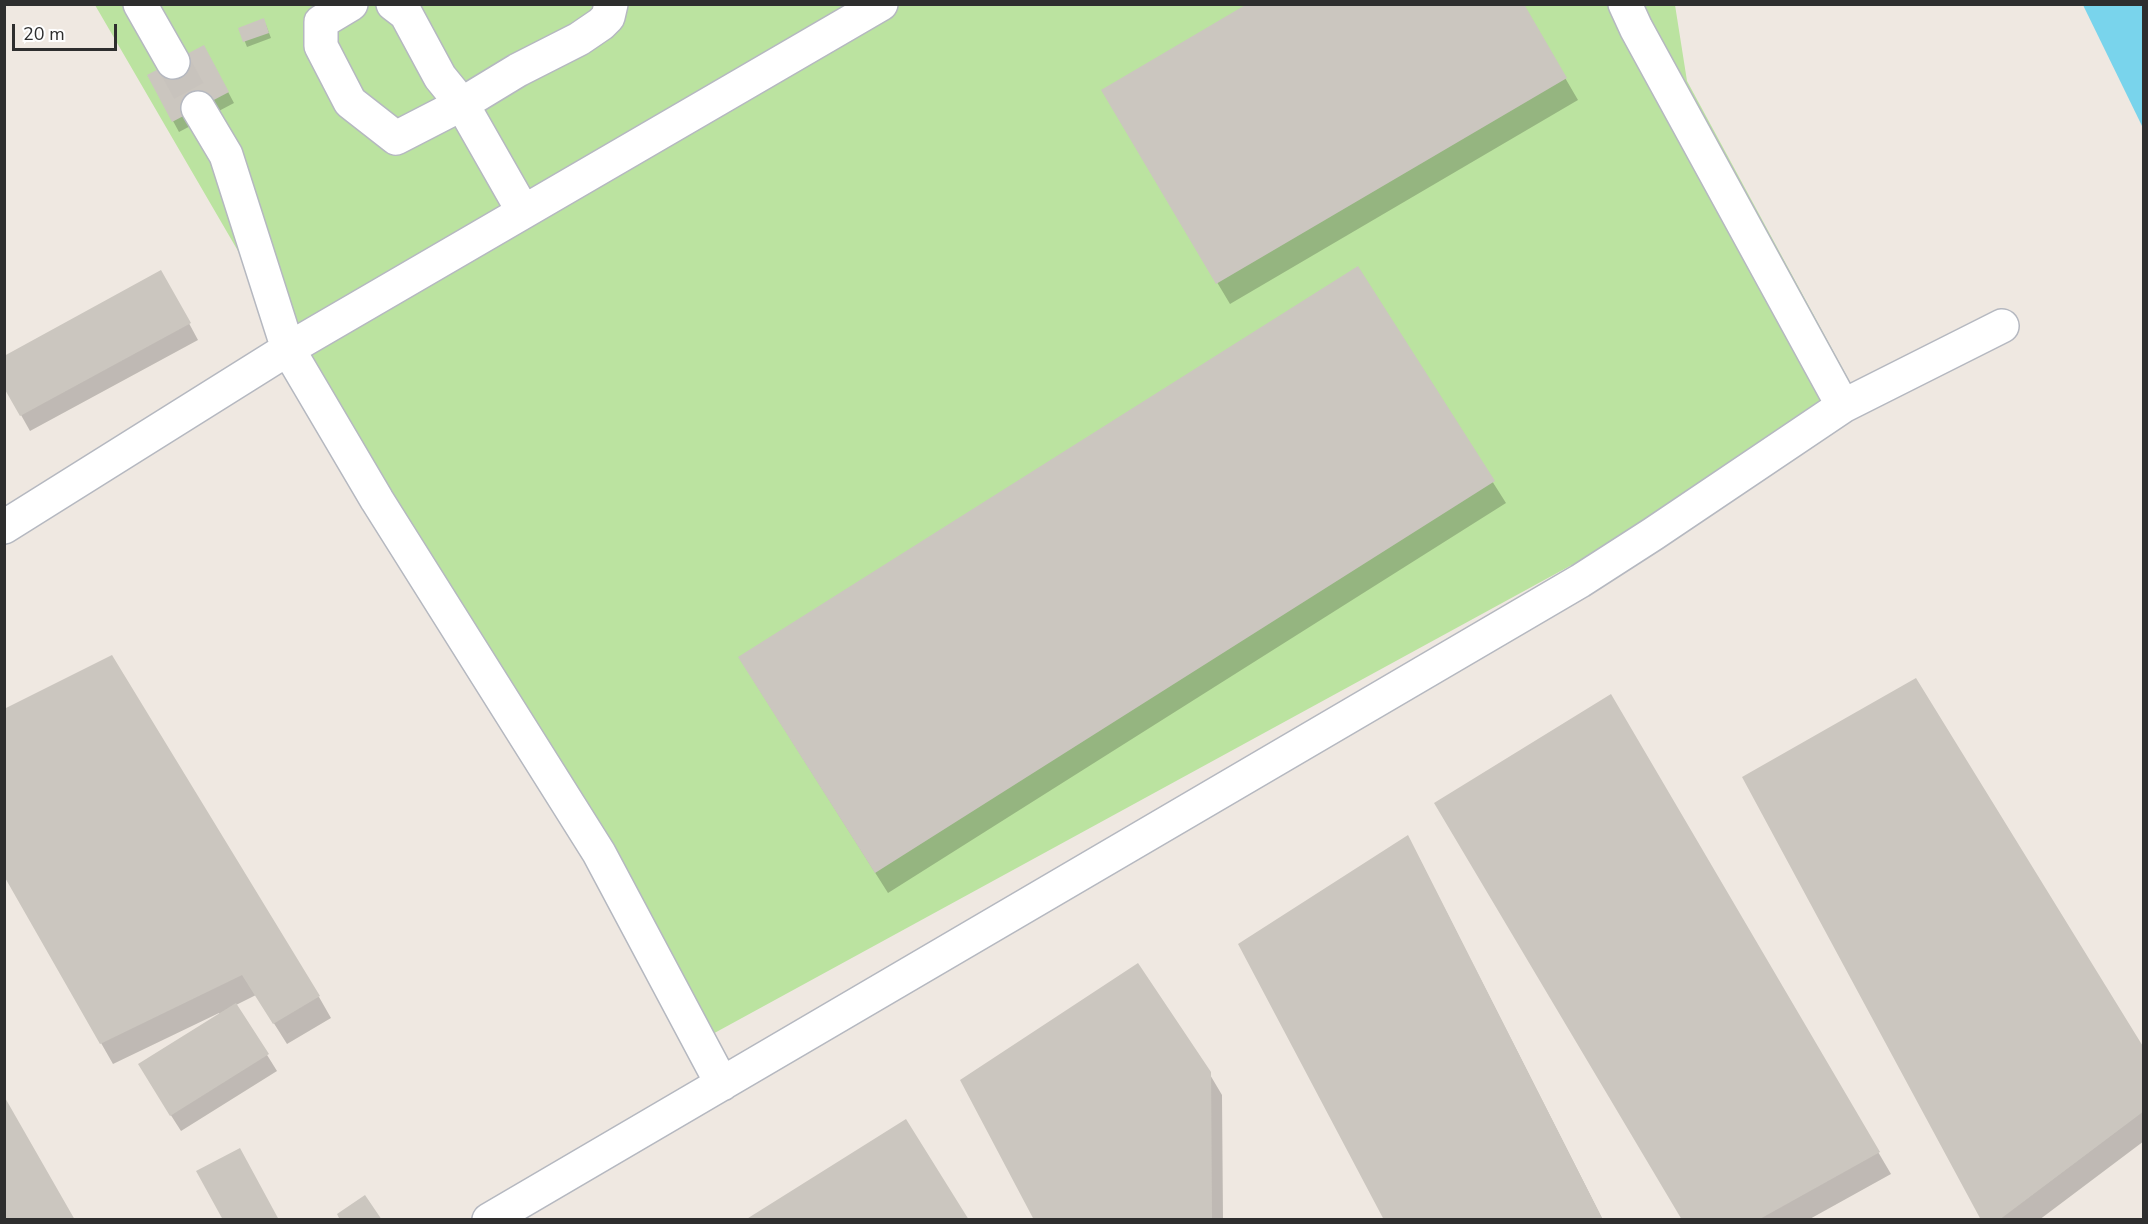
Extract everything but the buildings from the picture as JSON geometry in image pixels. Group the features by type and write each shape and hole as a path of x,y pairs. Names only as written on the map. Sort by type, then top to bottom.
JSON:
{"street":[{"path":"140,4 173,62"},
{"path":"351,4 321,22 321,46 350,102 396,138 579,39 608,17 610,4"},
{"path":"393,4 406,14 440,77 462,104 523,211"},
{"path":"4,527 288,348 881,4"},
{"path":"1625,4 1843,406"},
{"path":"198,108 226,155 288,348 377,500 599,853 722,1083"},
{"path":"489,1220 1580,581 1843,406 2002,326"}],"green space":[{"path":"95,5 1675,5 1687,81 1863,406 698,1042"}],"water":[{"path":"2083,5 2143,5 2143,128"}],"tunnel":[{"path":"173,62 198,108"}]}
